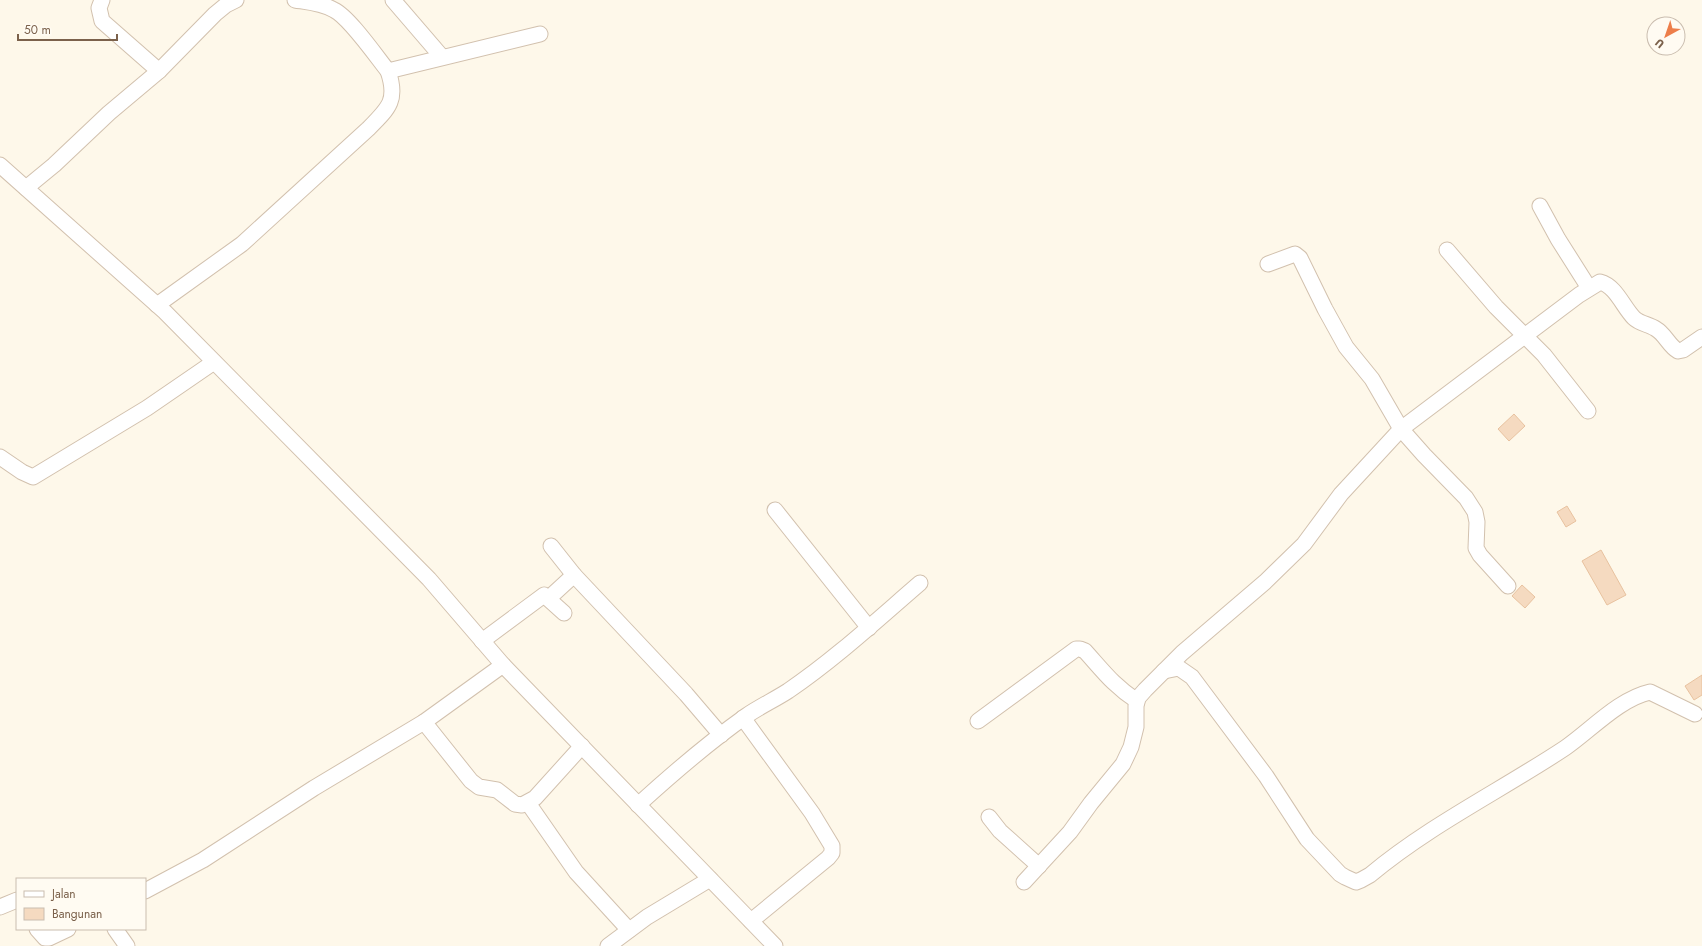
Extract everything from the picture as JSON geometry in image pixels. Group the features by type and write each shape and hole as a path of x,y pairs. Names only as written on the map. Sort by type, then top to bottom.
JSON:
{"street":[{"path":"102,0 99,8 102,21 159,71"},
{"path":"26,188 54,165 109,113 159,71 215,14 226,5 236,0"},
{"path":"157,305 242,244 336,159 385,112 391,104 393,96 388,71 339,13 329,7 295,0"},
{"path":"393,0 442,57"},
{"path":"388,71 540,34"},
{"path":"0,165 157,305 214,362 429,579 503,665 775,946"},
{"path":"1540,206 1558,239 1590,288"},
{"path":"1447,250 1496,307 1525,334 1544,355 1588,411"},
{"path":"1268,264 1295,254 1298,256 1346,348 1372,379 1401,429 1466,498 1475,512 1477,522 1476,548 1480,555 1508,586"},
{"path":"1024,882 1070,832 1122,764 1131,747 1136,727 1136,706 1144,690 1182,653 1265,582 1304,544 1341,494 1401,429 1525,334 1600,282 1606,284 1635,319 1657,329 1674,349 1678,351 1682,350 1702,337"},
{"path":"0,457 22,472 33,477 147,408 214,362"},
{"path":"775,510 869,628"},
{"path":"551,546 574,575 686,694 722,735"},
{"path":"549,598 574,575"},
{"path":"638,805 668,777 743,718 787,692 869,628 920,583"},
{"path":"482,641 544,595 564,613"},
{"path":"978,721 1076,649 1085,651 1108,679 1122,692 1137,702"},
{"path":"146,890 203,860 314,788 424,722 503,665"},
{"path":"1164,671 1179,668 1192,677 1266,776 1307,839 1340,874 1356,882 1370,875 1427,832 1565,747 1624,704 1643,694 1650,692 1694,714"},
{"path":"743,718 812,813 832,846 832,853 828,858 751,921"},
{"path":"424,722 471,781 479,787 497,790 515,804 522,805 535,798 582,746"},
{"path":"528,803 576,872 629,930"},
{"path":"989,817 1000,831 1039,866"},
{"path":"608,946 629,930 710,879"},
{"path":"0,907 16,900"},
{"path":"38,930 45,938 49,938 66,930"},
{"path":"116,930 127,946"}],"building":[{"path":"1514,414 1525,426 1509,441 1498,429"},
{"path":"1567,506 1576,521 1566,527 1557,512"},
{"path":"1601,550 1626,595 1607,605 1582,561"},
{"path":"1522,585 1535,597 1525,608 1512,596"},
{"path":"1702,675 1702,695 1694,700 1685,686"}]}
